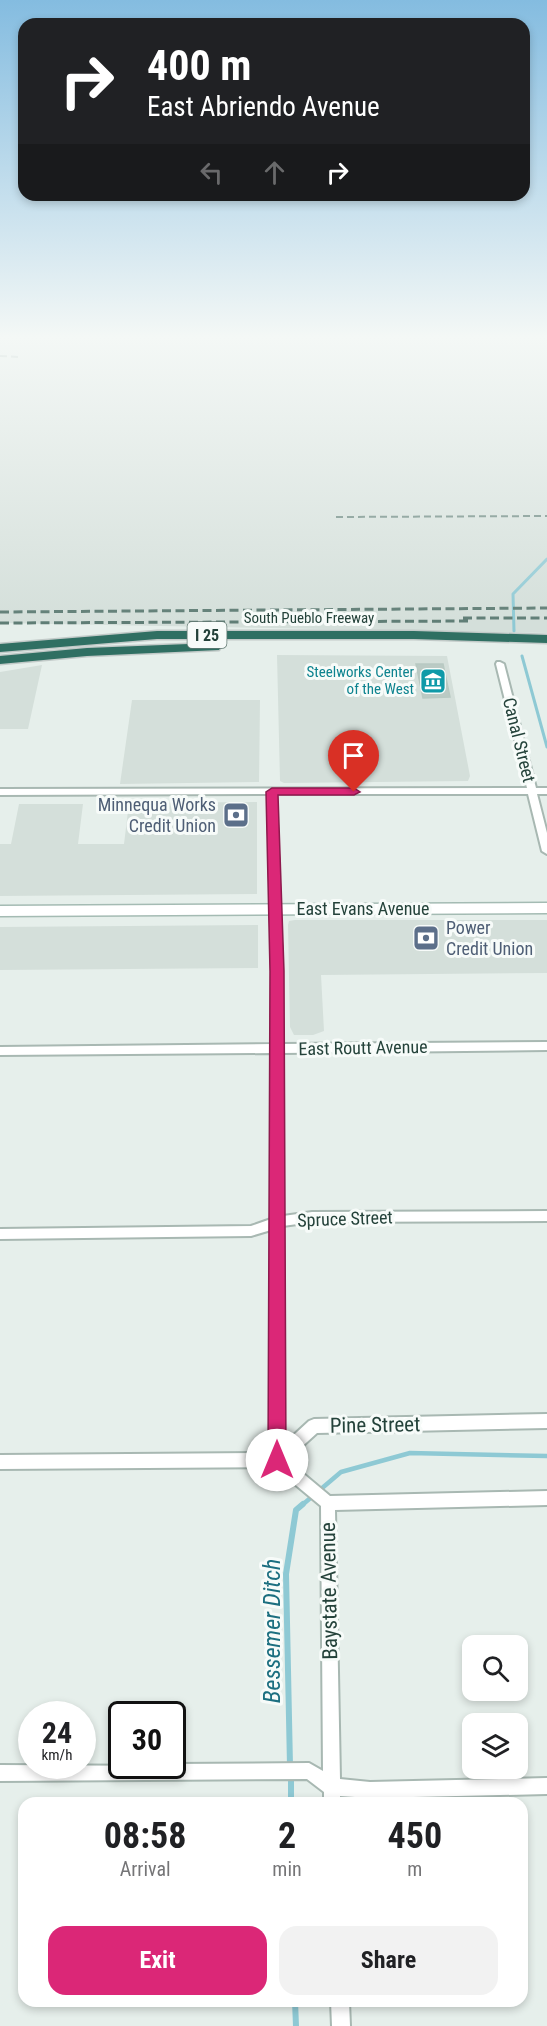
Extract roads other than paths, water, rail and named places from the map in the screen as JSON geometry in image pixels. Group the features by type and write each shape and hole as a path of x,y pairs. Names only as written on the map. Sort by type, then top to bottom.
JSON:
{"highway":[{"path":"0,636 157,635"},
{"name":"South Pueblo Freeway","path":"0,648 157,635 414,635 547,639"},
{"name":"South Pueblo Freeway","path":"0,660 87,652 177,648 290,646 547,650"},
{"path":"0,666 87,652"}],"street":[{"name":"Canal Street","path":"500,664 547,851"},
{"path":"0,792 547,791"},
{"path":"0,1462 277,1460 277,1049 272,792"},
{"name":"East Evans Avenue","path":"0,911 547,908"},
{"name":"East Routt Avenue","path":"0,1051 547,1046"},
{"name":"Spruce Street","path":"0,1234 251,1231 278,1222 312,1217 547,1216"},
{"name":"Pine Street","path":"277,1460 314,1426 547,1421"},
{"name":"Baystate Avenue","path":"277,1460 328,1503 331,1795"},
{"path":"328,1503 547,1498"},
{"path":"0,1773 309,1771 331,1795 370,1790 547,1786"},
{"path":"340,2007 341,2026"}],"waterway":[{"name":"Bessemer Ditch","path":"514,631 513,594 547,559"},
{"name":"Bessemer Ditch","path":"522,656 547,747"},
{"name":"Bessemer Ditch","path":"301,1506 341,1472 410,1453 547,1456"},
{"name":"Bessemer Ditch","path":"290,1766 286,1574 296,1510 303,1504"},
{"name":"Bessemer Ditch","path":"291,1777 291,1797"},
{"name":"Bessemer Ditch","path":"295,2007 296,2026"}],"railway":[{"path":"336,517 547,516"},
{"path":"0,612 547,608"},
{"path":"463,618 547,618"},
{"path":"0,623 471,621"}],"place":[{"name":"Steelworks Center of the West","path":"433,681"},
{"name":"Minnequa Works Credit Union","path":"236,815"},
{"name":"Power Credit Union","path":"426,938"}]}
